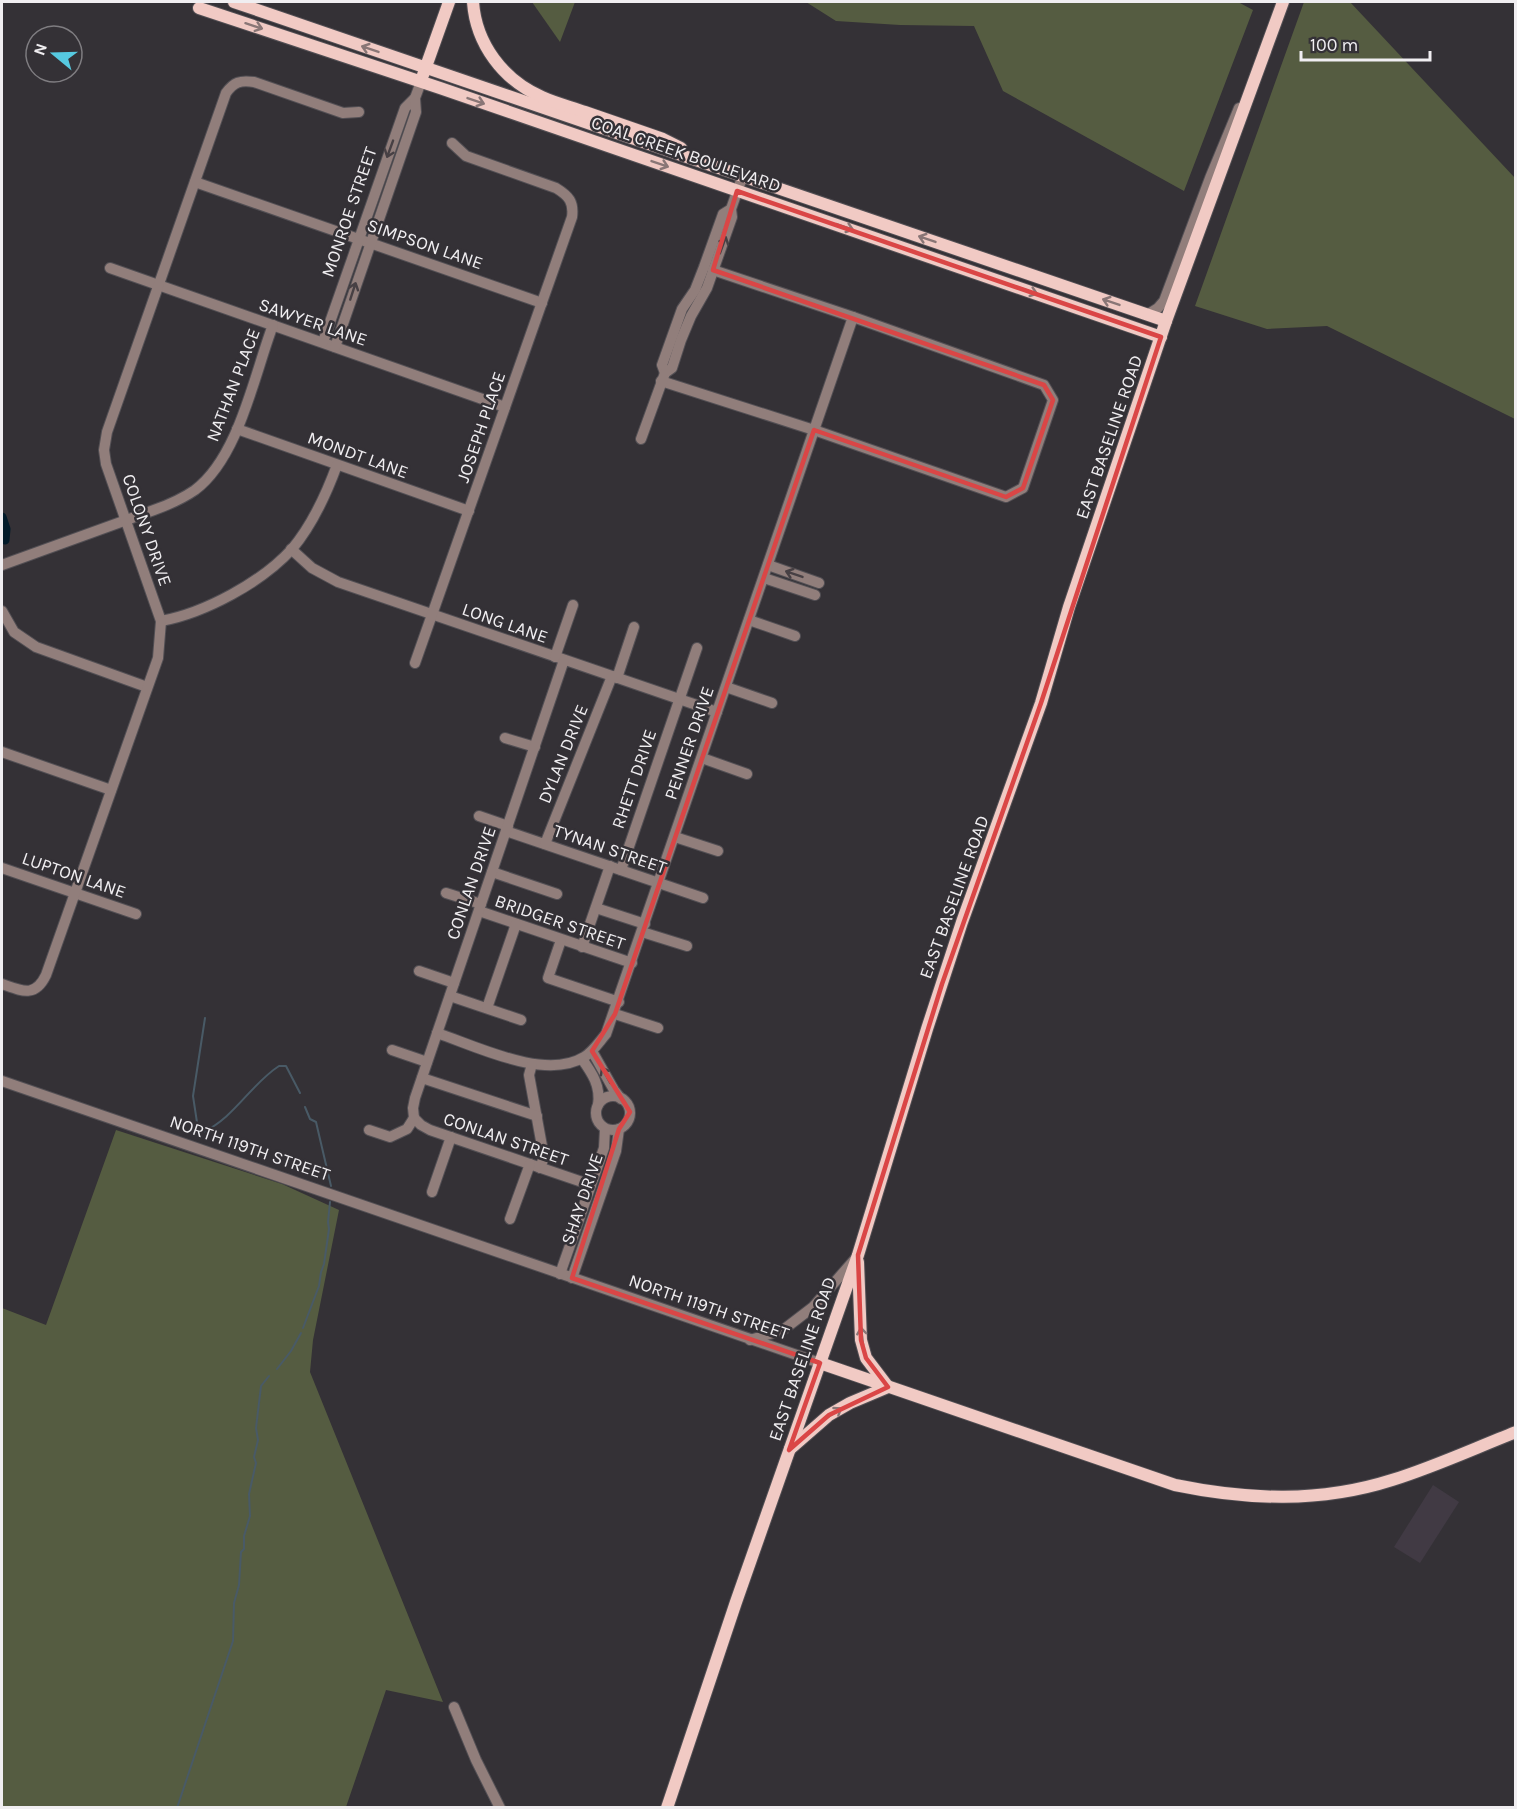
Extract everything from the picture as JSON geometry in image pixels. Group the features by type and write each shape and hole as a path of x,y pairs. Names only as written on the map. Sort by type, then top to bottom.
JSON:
{"main road":[{"name":"COAL CREEK BOULEVARD","path":"234,2 1167,321"},
{"name":"MONROE STREET","path":"421,82 450,2"},
{"path":"473,2 482,40 507,74 523,88 543,98 663,139 728,170"},
{"name":"EAST BASELINE ROAD","path":"667,1808 858,1255 942,984 1041,703 1069,608 1161,337 1283,2"},
{"name":"COAL CREEK BOULEVARD","path":"199,8 737,190 1161,337"},
{"path":"789,1450 829,1415 850,1403 888,1387 866,1358 861,1340 858,1255"},
{"name":"NORTH 119TH STREET","path":"820,1363 1175,1485 1214,1493 1254,1497 1293,1498 1333,1494 1372,1486 1411,1474 1515,1432"}],"street":[{"path":"1147,315 1164,301 1218,158 1260,62"},
{"name":"COLONY DRIVE","path":"2,984 25,992 34,990 42,984 158,658 161,621 106,464 104,450 107,432 226,93 237,82 254,82 343,113 359,112"},
{"name":"MONROE STREET","path":"335,346 364,241 405,108 415,98 421,82"},
{"name":"JOSEPH PLACE","path":"416,663 572,218 572,201 556,188 466,156 452,143"},
{"path":"663,377 672,368 681,340 713,270 732,217 731,210 743,175"},
{"name":"SIMPSON LANE","path":"195,182 542,303"},
{"path":"641,439 663,377 662,365 682,309 695,290 723,214 731,210"},
{"name":"MONROE STREET","path":"323,342 364,241"},
{"name":"SAWYER LANE","path":"110,268 505,407"},
{"path":"663,377 1006,497 1023,488 1053,400 1044,385 713,270"},
{"name":"PENNER DRIVE","path":"582,1059 606,1034 615,1014 853,317"},
{"name":"NATHAN PLACE","path":"2,565 176,502 196,488 213,471 226,452 237,429 273,326"},
{"name":"MONDT LANE","path":"237,429 469,511"},
{"path":"161,621 209,606 233,594 262,574 291,549 313,520 326,496 337,465"},
{"name":"LONG LANE","path":"291,549 312,568 338,582 717,712"},
{"path":"768,566 819,583"},
{"path":"764,578 815,595"},
{"name":"CONLAN DRIVE","path":"414,1118 413,1108 427,1062 535,747 573,605"},
{"path":"2,611 14,632 36,647 147,687"},
{"path":"749,620 795,636"},
{"name":"DYLAN DRIVE","path":"545,844 634,627"},
{"name":"RHETT DRIVE","path":"582,946 596,908 616,868 697,648"},
{"path":"726,687 772,703"},
{"path":"505,738 535,747"},
{"path":"2,752 111,790"},
{"path":"702,758 747,774"},
{"name":"TYNAN STREET","path":"479,816 545,844 703,898"},
{"path":"675,837 718,851"},
{"name":"LUPTON LANE","path":"2,868 136,914"},
{"path":"492,872 557,894"},
{"name":"BRIDGER STREET","path":"446,892 516,924 632,963"},
{"path":"596,908 687,946"},
{"path":"487,1008 516,924"},
{"path":"561,939 548,978 619,1002"},
{"path":"419,971 454,983"},
{"path":"450,996 521,1020"},
{"path":"615,1014 658,1028"},
{"path":"437,1033 532,1064 553,1066 582,1059"},
{"path":"392,1050 427,1062"},
{"path":"592,1051 614,1090 622,1099"},
{"name":"SHAY DRIVE","path":"582,1059 596,1082 599,1094 597,1121 605,1129 619,1129"},
{"path":"510,1220 535,1166 544,1157 529,1075 532,1064"},
{"path":"422,1078 537,1116"},
{"name":"NORTH 119TH STREET","path":"2,1081 820,1363"},
{"path":"598,1105 606,1097 622,1099"},
{"name":"SHAY DRIVE","path":"572,1278 616,1151 619,1129 627,1122 630,1112 622,1099"},
{"path":"369,1130 390,1137 407,1129 414,1118"},
{"name":"CONLAN STREET","path":"414,1118 430,1130 591,1185"},
{"name":"SHAY DRIVE","path":"560,1274 604,1148 605,1129"},
{"path":"432,1192 451,1137"},
{"path":"749,1340 783,1330 813,1307 858,1255"},
{"path":"454,1707 476,1760 500,1808"}],"highlighted area":[{"path":"737,191 1161,337 1041,703 942,984 858,1255 861,1340 866,1358 888,1387 829,1415 789,1450 820,1363 572,1278 619,1129 630,1112 592,1051 615,1014 814,430 1006,497 1023,488 1053,400 1044,385 713,270"}],"shaded area":[{"path":"1433,1485 1459,1502 1420,1563 1394,1547"}],"green space":[{"path":"532,2 575,2 560,42"},
{"path":"806,2 1238,2 1253,10 1184,191 1003,91 974,26 836,21"},
{"path":"1304,2 1350,2 1515,178 1515,419 1327,326 1267,329 1195,306"},
{"path":"116,1130 282,1184 339,1210 313,1340 310,1372 443,1702 386,1690 346,1807 2,1807 2,1308 46,1325"}],"waterway":[{"path":"2,517 6,529 5,540"},
{"path":"205,1018 193,1096 198,1129 203,1132 214,1126 279,1066 286,1066 300,1093"},
{"path":"305,1107 310,1119 316,1122 331,1186"},
{"path":"303,1328 319,1286 324,1264 330,1202"},
{"path":"277,1369 301,1333"},
{"path":"177,1808 233,1641 234,1603 239,1585 241,1552 244,1549 244,1536 250,1516 249,1494 256,1463 254,1457 258,1440 256,1428 261,1386 269,1376"}]}
